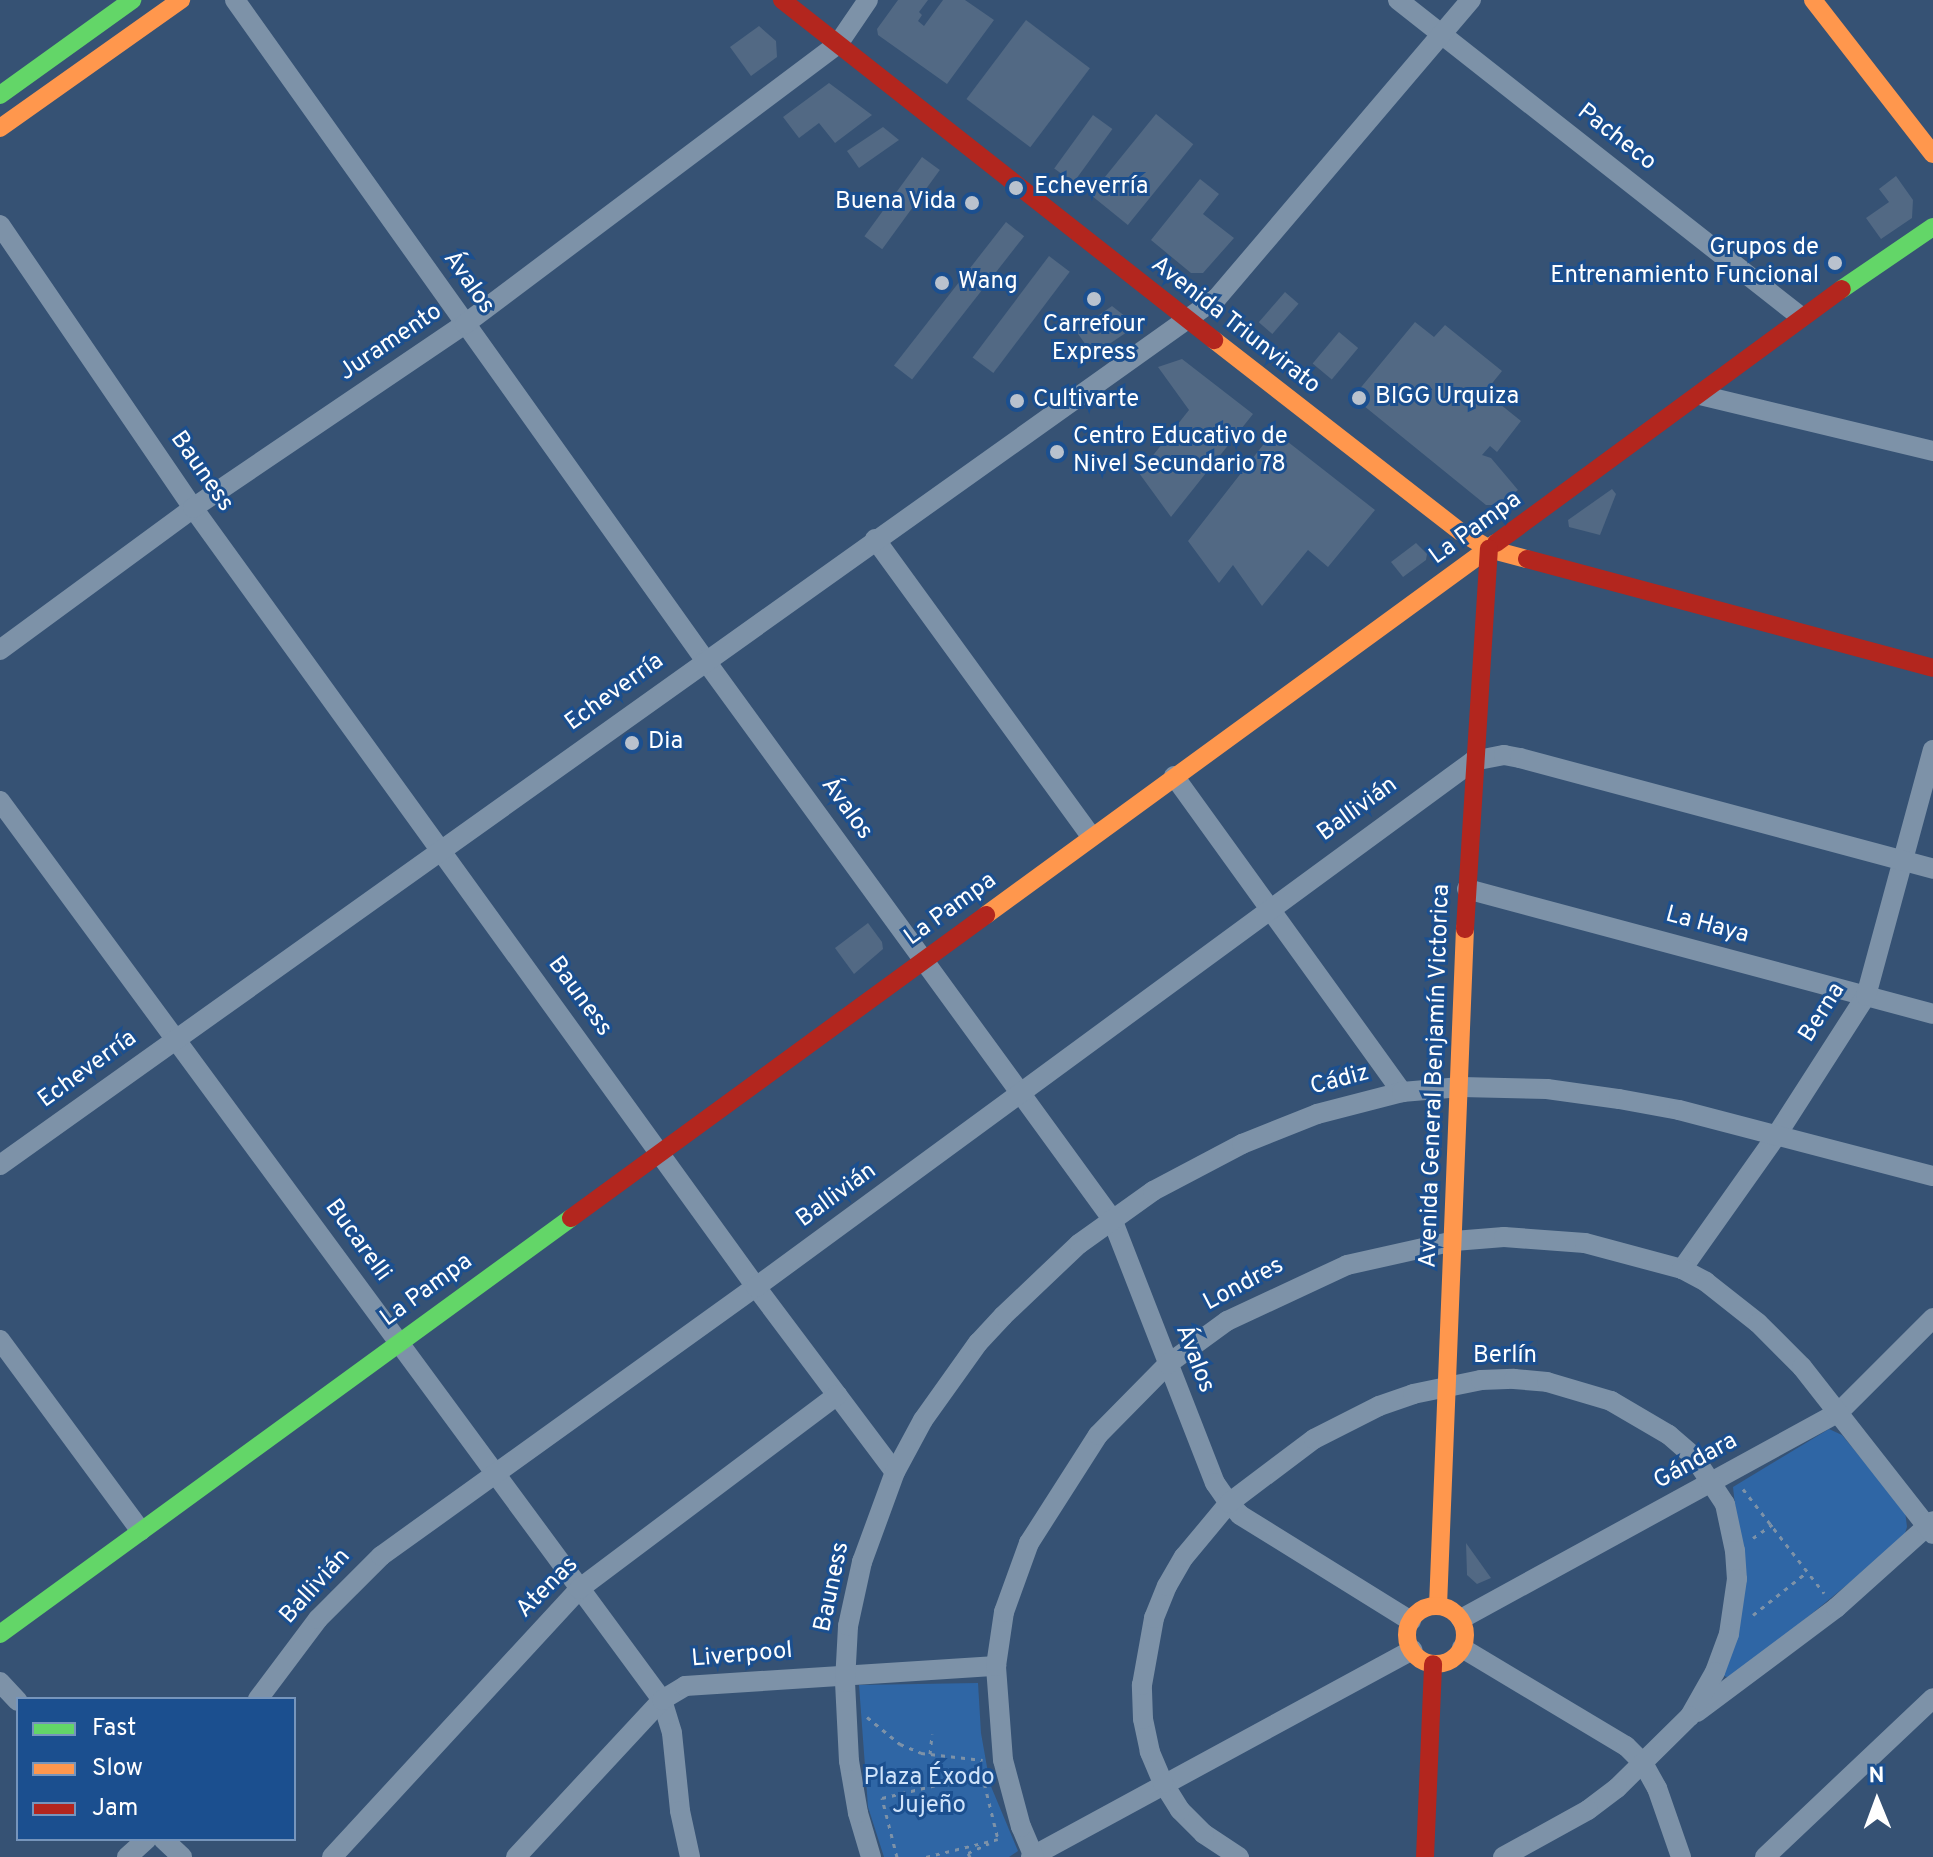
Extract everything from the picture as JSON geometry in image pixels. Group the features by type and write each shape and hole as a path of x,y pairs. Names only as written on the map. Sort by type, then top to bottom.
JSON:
{"street":[{"path":"0,95 132,0"},
{"path":"0,128 181,0"},
{"name":"Ávalos","path":"235,0 705,660 1112,1219 1215,1483 1229,1503 1240,1515 1411,1621"},
{"name":"Avenida Triunvirato","path":"782,0 1186,319 1461,532 1489,549 1933,668"},
{"name":"Juramento","path":"0,650 193,508 465,324 838,44 868,0"},
{"name":"Pacheco","path":"1398,0 1801,317"},
{"name":"Echeverría","path":"0,1165 1217,298 1471,0"},
{"path":"1813,0 1933,154"},
{"name":"Bauness","path":"0,225 193,508 756,1287 895,1472 874,1526 848,1626 845,1675 849,1761 858,1813 871,1857"},
{"name":"La Pampa","path":"0,1634 1700,395 1801,317 1933,227"},
{"path":"1700,395 1933,451"},
{"path":"875,539 1091,836"},
{"name":"Avenida General Benjamín Victorica","path":"1438,1606 1473,761 1489,549"},
{"name":"Berna","path":"1682,1269 1776,1136 1866,996 1933,750"},
{"path":"1473,761 1504,755 1520,758 1933,869"},
{"name":"Ballivián","path":"260,1697 318,1619 356,1577 1473,761"},
{"path":"1174,776 1402,1092"},
{"name":"Bucarelli","path":"0,801 662,1700 672,1733 680,1811 690,1857"},
{"name":"La Haya","path":"1467,889 1933,1014"},
{"name":"Cádiz","path":"895,1472 923,1420 978,1343 1079,1244 1112,1219 1197,1166 1290,1123 1402,1092 1461,1087 1579,1092 1679,1110 1933,1176"},
{"name":"Londres","path":"1033,1856 1014,1807 1003,1760 996,1666 1004,1612 1016,1573 1047,1510 1098,1435 1168,1364 1227,1321 1315,1278 1376,1257 1454,1241 1504,1237 1585,1243 1682,1269 1706,1282 1758,1323 1802,1367 1931,1527"},
{"name":"Gándara","path":"1461,1619 1839,1412 1933,1318"},
{"path":"0,1340 141,1531"},
{"name":"Berlín","path":"1239,1857 1188,1818 1163,1783 1143,1719 1145,1651 1167,1586 1184,1557 1229,1503 1284,1458 1346,1421 1379,1406 1448,1385 1481,1380 1547,1382 1611,1401 1669,1435 1722,1478 1737,1579 1729,1634 1715,1672 1690,1716 1643,1763 1588,1810 1503,1857"},
{"name":"Atenas","path":"332,1857 579,1589 837,1395"},
{"path":"1690,1716 1836,1608 1931,1527"},
{"path":"1438,1606 1451,1610 1461,1619 1466,1634 1462,1648 1450,1660 1433,1664 1421,1660 1412,1650 1407,1636 1411,1621 1422,1609 1438,1606"},
{"path":"1462,1648 1613,1736 1643,1763 1657,1788 1681,1857"},
{"path":"1033,1856 1412,1650"},
{"path":"1425,1857 1433,1664"},
{"name":"Liverpool","path":"516,1857 662,1700 685,1686 996,1666"},
{"path":"0,1682 16,1699"},
{"path":"1765,1857 1933,1698"},
{"path":"127,1857 145,1841"},
{"path":"165,1841 182,1857"}],"path":[{"path":"1722,1478 1836,1608"},
{"path":"1729,1634 1807,1572"},
{"path":"865,1714 880,1731 900,1744 930,1754 1003,1760"},
{"path":"930,1754 932,1734"},
{"path":"897,1857 882,1798 982,1774 998,1839"},
{"path":"926,1857 998,1839"},
{"path":"970,1857 968,1853 998,1839"}],"green space":[{"path":"1829,1429 1842,1435 1905,1511 1907,1527 1903,1539 1732,1679 1724,1676 1721,1671 1739,1541 1733,1487"},
{"name":"Plaza Éxodo Jujeño","path":"978,1683 981,1733 990,1784 1018,1851 1009,1857 884,1857 868,1807 859,1685"}],"building":[{"path":"898,0 928,0 919,12 922,15 918,21 924,26 943,0 965,0 994,20 947,84 878,35 877,29"},
{"path":"1026,20 1090,68 1030,147 966,99"},
{"path":"759,26 776,41 777,57 751,76 730,47"},
{"path":"829,83 872,115 835,143 819,123 799,138 783,117"},
{"path":"1156,114 1193,144 1128,225 1091,195"},
{"path":"1093,115 1112,129 1074,183 1054,168"},
{"path":"883,127 899,140 859,168 847,151"},
{"path":"922,157 940,170 882,249 864,236"},
{"path":"1896,176 1913,200 1912,218 1881,239 1866,218 1889,202 1879,189"},
{"path":"1200,179 1219,194 1203,214 1234,238 1203,273 1191,273 1151,240"},
{"path":"1006,222 1024,236 912,380 894,365"},
{"path":"1049,256 1070,272 993,373 973,357"},
{"path":"1285,292 1299,304 1272,334 1259,322"},
{"path":"1112,306 1131,321 1130,330 1093,355 1076,331"},
{"path":"1415,322 1434,337 1445,325 1502,371 1485,392 1521,421 1497,452 1490,446 1482,455 1491,458 1518,490 1499,505 1486,505 1353,397"},
{"path":"1339,332 1358,348 1332,379 1313,363"},
{"path":"1182,359 1253,414 1171,517 1139,473 1189,410 1158,367"},
{"path":"1274,431 1375,510 1328,567 1308,550 1262,606 1233,565 1219,583 1188,541"},
{"path":"1612,489 1616,494 1600,535 1569,527 1568,520"},
{"path":"1416,543 1427,554 1426,560 1403,577 1391,562"},
{"path":"868,923 882,942 883,949 854,974 835,948"},
{"path":"1466,1543 1491,1578 1477,1584 1467,1575"}],"traffic: fast":[{"path":"0,95 132,0"},
{"path":"1842,289 1933,227"},
{"path":"0,1634 571,1218"}],"traffic: slow":[{"path":"0,128 181,0"},
{"path":"1813,0 1933,154"},
{"path":"1214,340 1461,532 1489,549 1527,559"},
{"path":"986,915 1496,543"},
{"path":"1438,1606 1465,929"},
{"path":"1436,1606 1447,1608 1456,1615 1463,1624 1465,1635 1463,1646 1456,1655 1447,1662 1436,1664 1425,1662 1416,1655 1409,1646 1407,1635 1409,1624 1416,1615 1425,1608 1436,1606"}],"traffic: jam":[{"path":"782,0 1214,340"},
{"path":"1496,543 1842,289"},
{"path":"1465,929 1489,549"},
{"path":"1527,559 1933,668"},
{"path":"571,1218 986,915"},
{"path":"1425,1857 1433,1664"}],"place":[{"name":"Echeverría","path":"1016,188"},
{"name":"Buena Vida","path":"972,203"},
{"name":"Grupos de Entrenamiento Funcional","path":"1835,263"},
{"name":"Wang","path":"942,283"},
{"name":"Carrefour Express","path":"1094,299"},
{"name":"BIGG Urquiza","path":"1359,398"},
{"name":"Cultivarte","path":"1017,401"},
{"name":"Centro Educativo de Nivel Secundario 78","path":"1057,452"},
{"name":"Dia","path":"632,743"}]}
